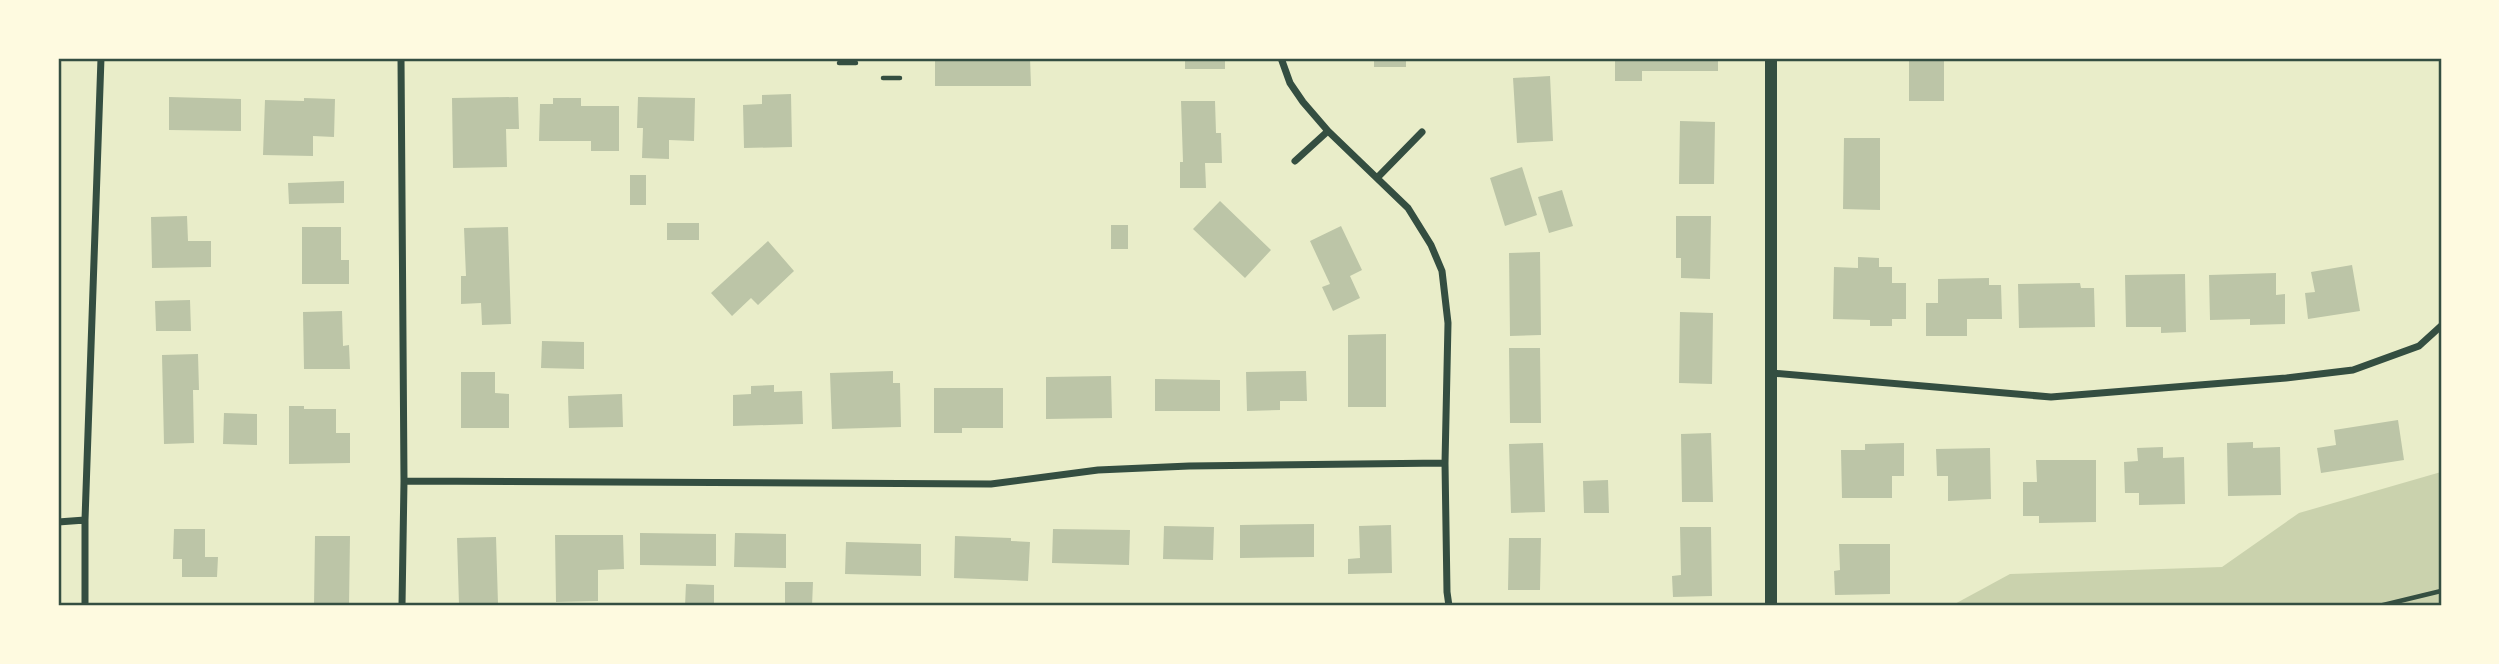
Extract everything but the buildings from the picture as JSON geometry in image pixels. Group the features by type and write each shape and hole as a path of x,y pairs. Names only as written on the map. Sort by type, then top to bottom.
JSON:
{"street":[{"path":"85,606 85,520 101,58"},
{"path":"401,58 404,481 402,606"},
{"path":"1280,58 1290,83 1303,102 1328,131 1408,208 1432,245 1442,271 1448,323 1444,463 1447,592 1450,606"},
{"path":"1771,58 1771,606"},
{"path":"1294,161 1328,131"},
{"path":"1378,177 1422,132"},
{"path":"1771,373 2051,397 2286,379 2353,370 2419,346 2441,326"},
{"path":"404,481 991,484 1098,470 1137,468 1444,463"},
{"path":"58,522 85,520"}],"path":[{"path":"839,64 856,63"},
{"path":"883,78 900,78"},
{"path":"2379,606 2441,591"}],"green space":[{"path":"2441,472 2441,606 1951,606 2010,574 2222,567 2299,513"}]}
